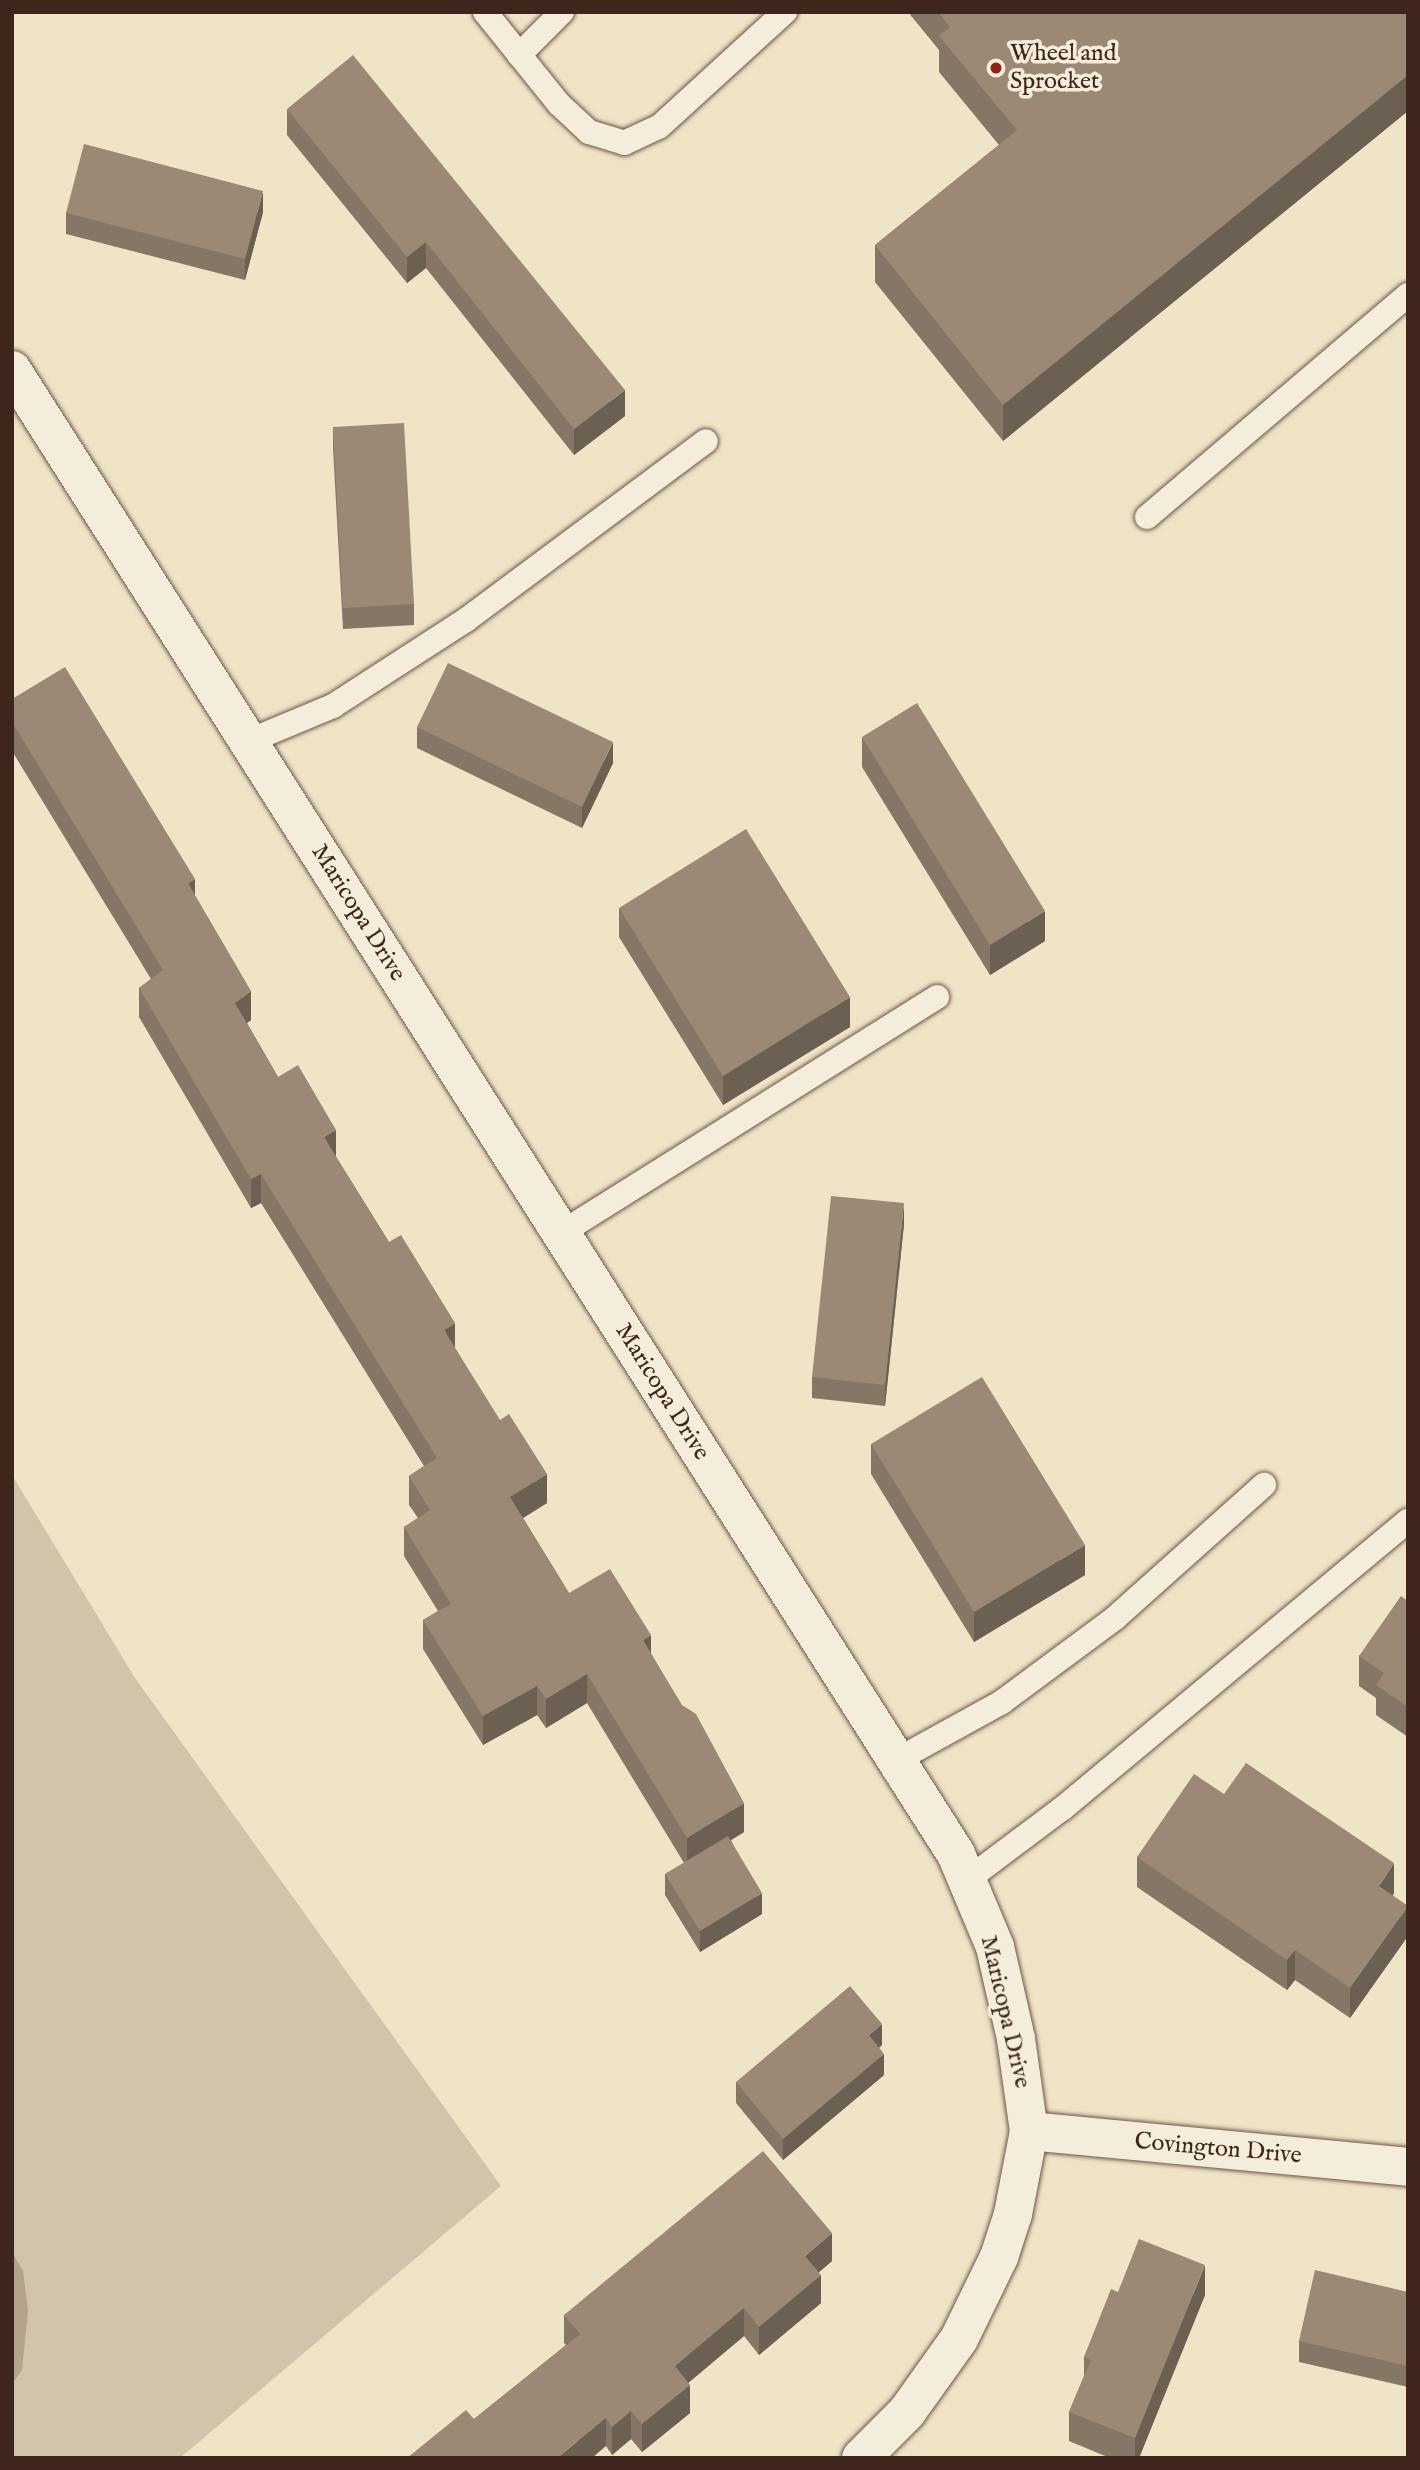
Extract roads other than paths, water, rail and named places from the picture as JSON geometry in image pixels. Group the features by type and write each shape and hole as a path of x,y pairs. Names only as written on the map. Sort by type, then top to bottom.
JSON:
{"street":[{"name":"Maricopa Drive","path":"12,370 956,1854 995,1947 1016,2039 1029,2131 1002,2246 960,2339 906,2412 861,2458"},
{"name":"Covington Drive","path":"1029,2131 1408,2167"}],"lane":[{"path":"485,12 559,104 589,132 624,143 659,127 785,12"},
{"path":"519,55 562,12"},
{"path":"1147,517 1408,295"},
{"path":"249,741 333,706 466,620 706,441"},
{"path":"561,1233 937,997"},
{"path":"897,1760 1002,1702 1115,1618 1264,1485"},
{"path":"967,1880 1063,1808 1408,1521"}],"place":[{"name":"Wheel and Sprocket","path":"996,68"}]}
